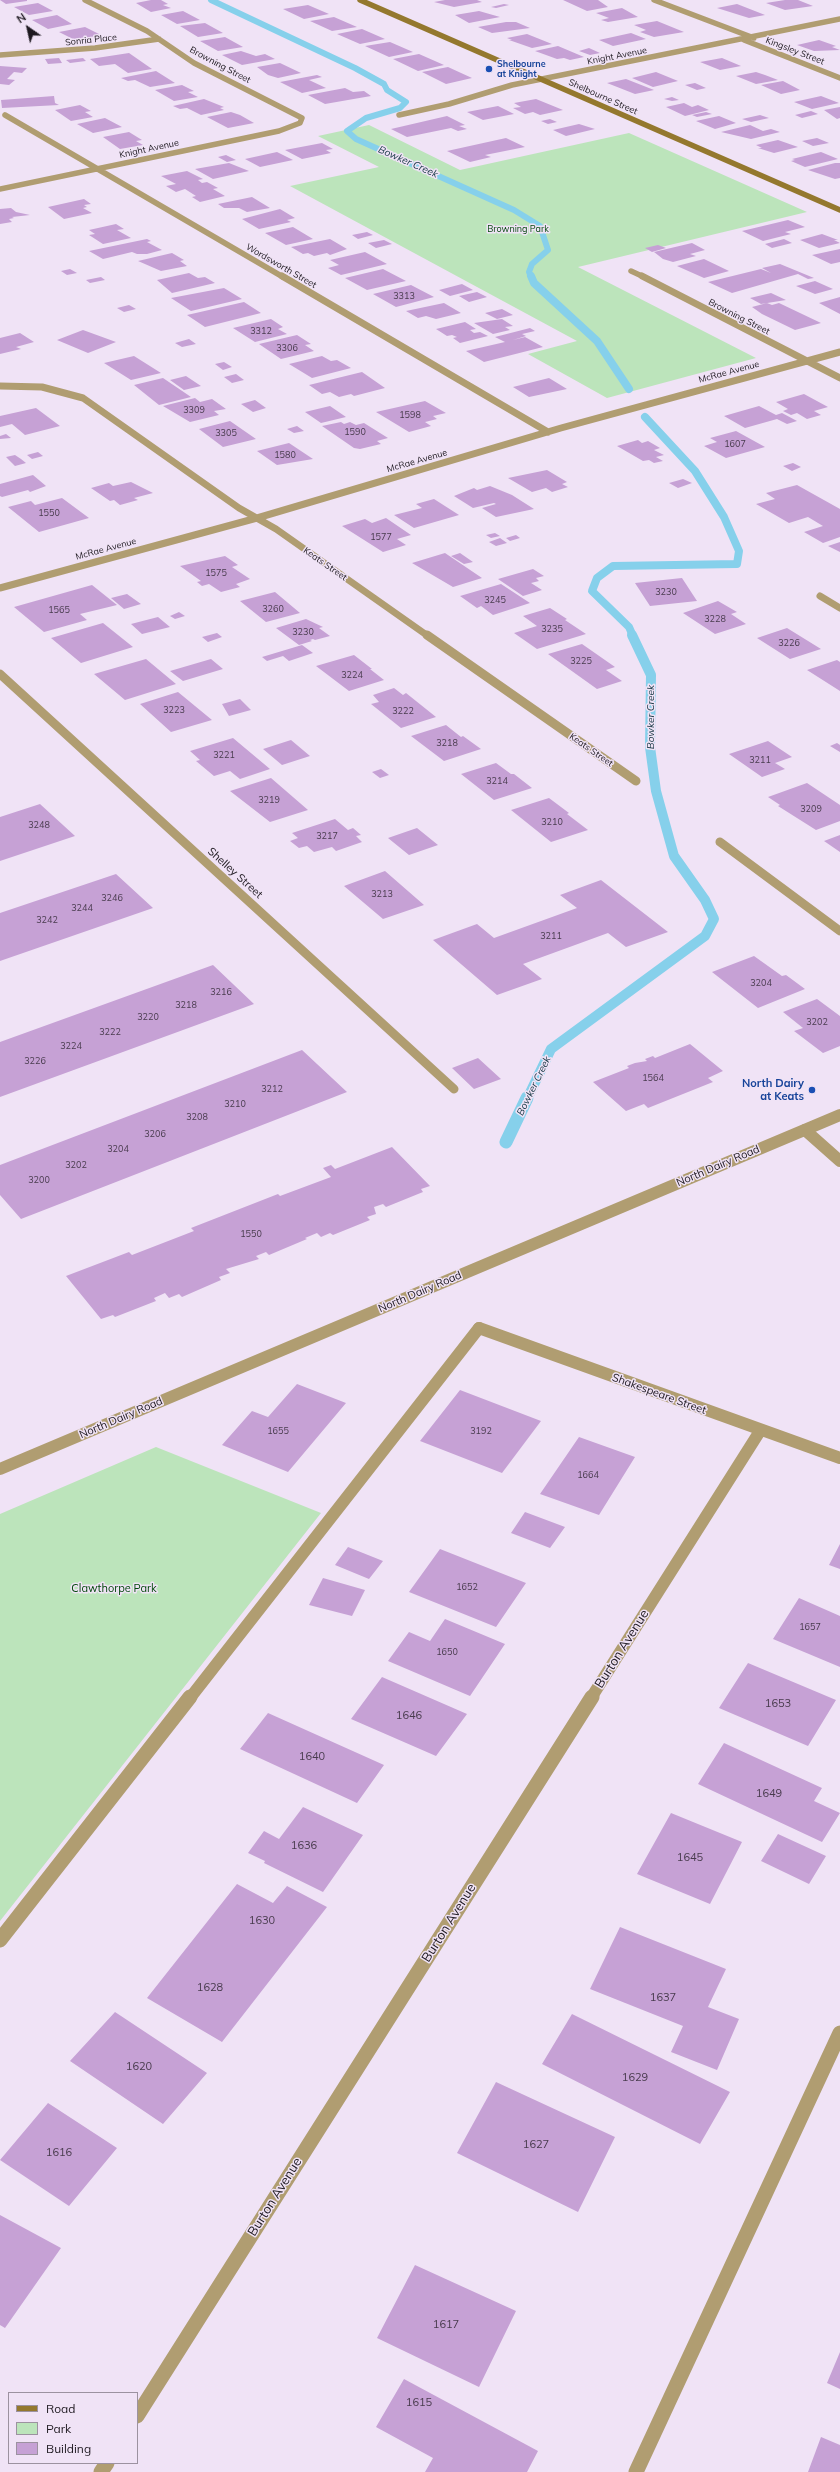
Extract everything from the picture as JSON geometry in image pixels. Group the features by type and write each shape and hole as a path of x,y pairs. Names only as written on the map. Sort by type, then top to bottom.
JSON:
{"main road":[{"name":"Shelbourne Street","path":"360,0 840,210"}],"street":[{"name":"Browning Street","path":"85,0 159,39 194,63 302,118 300,123"},
{"path":"654,0 754,38"},
{"name":"Knight Avenue","path":"399,115 449,104 512,85 754,38 840,19"},
{"name":"Sonria Place","path":"0,55 95,48 159,39"},
{"name":"Kingsley Street","path":"744,40 840,78"},
{"name":"Wordsworth Street","path":"5,115 548,432"},
{"name":"Knight Avenue","path":"0,189 279,132 300,123"},
{"name":"Browning Street","path":"631,271 840,378"},
{"name":"McRae Avenue","path":"0,588 257,518 548,432 840,352"},
{"name":"Keats Street","path":"0,386 40,386 64,391 83,398 257,518 276,529 636,781"},
{"path":"820,596 840,608"},
{"name":"Shelley Street","path":"0,674 454,1089"},
{"path":"720,842 840,931"},
{"name":"North Dairy Road","path":"0,1469 840,1115"},
{"path":"805,1130 840,1161"},
{"name":"Shakespeare Street","path":"0,1940 479,1328 840,1458"},
{"name":"Burton Avenue","path":"138,2414 760,1430"},
{"path":"636,2472 840,2033"}],"green space":[{"name":"Browning Park","path":"369,125 460,170 629,133 807,212 578,267 756,358 607,398 528,354 577,341 290,186 379,167 318,136"},
{"name":"Clawthorpe Park","path":"156,1447 321,1513 0,1921 0,1514"}],"building":[{"path":"0,0 27,0 27,1 6,4"},
{"path":"161,0 168,4 163,5 171,8 151,12 136,3"},
{"path":"445,0 477,0 482,2 454,7 434,2"},
{"path":"563,0 598,0 608,7 587,11"},
{"path":"785,0 798,0 813,6 785,10 766,3"},
{"path":"38,3 53,11 29,15 14,7"},
{"path":"504,4 509,5 496,8 491,7"},
{"path":"737,4 765,15 749,18 717,8"},
{"path":"308,5 329,14 304,19 283,9"},
{"path":"622,8 638,17 608,22 601,20 609,18 596,13"},
{"path":"183,11 200,20 177,24 161,15"},
{"path":"479,11 500,17 469,23 455,15"},
{"path":"57,15 72,24 48,29 32,20"},
{"path":"334,17 357,27 332,31 310,21"},
{"path":"657,21 684,32 654,37 640,32 646,30 634,25"},
{"path":"506,22 516,22 530,28 492,33 478,27"},
{"path":"205,23 223,33 198,37 180,26"},
{"path":"85,27 101,35 75,40 59,32"},
{"path":"362,29 385,39 360,44 337,34"},
{"path":"631,33 646,39 613,46 599,40"},
{"path":"527,34 552,44 532,48 507,38"},
{"path":"225,37 243,47 218,51 200,41"},
{"path":"819,40 836,46 832,47 840,50 814,51 797,45"},
{"path":"390,42 413,52 389,57 365,46"},
{"path":"558,46 584,57 570,60 564,58 557,59 535,51"},
{"path":"589,48 600,53 590,55 579,51"},
{"path":"241,51 256,56 265,54 275,59 242,65 222,55"},
{"path":"129,53 152,69 128,73 115,64 99,66 90,59"},
{"path":"419,54 444,65 418,71 393,59"},
{"path":"59,58 62,63 48,64 45,59"},
{"path":"83,58 86,61 70,63 66,60"},
{"path":"722,58 741,66 720,70 700,62"},
{"path":"280,63 301,73 278,78 268,75 257,67"},
{"path":"0,66 27,68 22,73 14,72 7,79 15,80 9,85 0,84"},
{"path":"448,67 472,78 446,84 422,72"},
{"path":"156,71 175,83 150,87 135,80 128,81 121,78"},
{"path":"656,72 678,81 653,87 632,78"},
{"path":"756,72 778,80 756,84 736,76"},
{"path":"317,75 322,77 309,80 326,88 302,93 280,82"},
{"path":"626,79 654,90 635,94 607,83"},
{"path":"783,81 800,90 781,94 761,85"},
{"path":"695,83 706,88 697,90 685,85"},
{"path":"182,85 194,91 188,92 198,97 174,101 155,90"},
{"path":"345,88 353,92 364,91 371,96 325,104 308,95"},
{"path":"54,96 55,103 59,105 2,108 1,100"},
{"path":"821,96 839,103 812,109 794,102"},
{"path":"672,97 679,100 672,101 664,99"},
{"path":"204,99 224,107 220,108 224,110 201,115 187,108 180,109 173,106"},
{"path":"536,99 563,110 540,115 533,112 525,114 513,108 521,107 514,103"},
{"path":"684,103 692,107 698,105 709,110 685,116 666,107"},
{"path":"80,105 91,111 85,112 93,117 71,121 55,110"},
{"path":"498,106 514,114 483,120 467,112"},
{"path":"840,107 840,118 837,119 824,110"},
{"path":"811,111 818,114 802,118 795,115"},
{"path":"231,112 254,123 228,128 207,117"},
{"path":"706,112 712,114 697,117 692,115"},
{"path":"760,115 769,118 751,122 742,119"},
{"path":"447,116 465,125 459,126 467,129 458,131 451,128 407,137 391,129"},
{"path":"719,116 736,123 715,129 696,121"},
{"path":"105,118 122,127 93,133 77,124"},
{"path":"550,119 557,122 548,124 541,121"},
{"path":"579,124 595,129 566,136 553,130"},
{"path":"750,125 763,131 771,129 780,132 751,139 721,132"},
{"path":"129,132 142,140 136,141 143,145 120,149 103,137"},
{"path":"506,138 525,147 485,155 491,157 470,162 447,151"},
{"path":"817,138 829,143 813,146 802,141"},
{"path":"778,140 798,147 774,153 758,148 762,148 756,145"},
{"path":"322,143 333,149 326,150 331,153 302,159 285,150"},
{"path":"277,152 293,160 260,167 245,159"},
{"path":"821,152 838,159 805,167 791,161 795,160 792,159"},
{"path":"226,155 236,160 227,162 218,157"},
{"path":"229,163 249,171 213,179 195,169"},
{"path":"840,163 840,178 835,179 808,170"},
{"path":"187,171 203,179 198,180 202,183 207,182 218,188 213,189 225,196 200,202 192,197 196,196 185,189 176,192 166,186 176,184 161,176"},
{"path":"252,197 270,208 247,212 239,208 224,208 218,204"},
{"path":"84,199 91,204 84,205 87,207 83,208 92,213 64,219 48,207"},
{"path":"11,208 16,212 30,215 12,217 14,218 9,219 12,222 0,224 0,209"},
{"path":"280,209 295,218 287,220 291,222 259,229 242,219"},
{"path":"788,220 805,227 785,232 791,234 763,241 742,231"},
{"path":"116,224 124,229 117,230 131,238 103,244 89,235 95,234 89,230"},
{"path":"293,227 313,239 286,245 265,233"},
{"path":"367,232 373,235 358,239 352,235"},
{"path":"822,234 838,240 834,240 840,243 819,248 800,240"},
{"path":"147,239 151,241 147,242 162,250 147,254 137,254 132,252 103,259 89,251"},
{"path":"330,239 347,249 330,255 327,253 314,256 308,253 303,254 291,247"},
{"path":"784,239 792,243 772,248 765,244"},
{"path":"384,240 392,244 376,248 368,243"},
{"path":"692,243 705,250 690,254 696,256 673,262 663,259 654,252"},
{"path":"658,245 666,248 652,252 645,248"},
{"path":"840,249 840,262 831,264 812,255"},
{"path":"365,252 387,264 341,275 328,268 339,265 330,260"},
{"path":"172,253 184,260 180,261 187,266 161,271 138,261"},
{"path":"704,259 729,271 704,278 677,266"},
{"path":"780,264 814,278 808,279 798,274 732,293 708,282 761,269 771,273 762,268"},
{"path":"70,269 77,273 67,275 61,271"},
{"path":"383,269 406,281 367,290 345,278"},
{"path":"189,273 198,278 205,277 215,283 172,293 157,280"},
{"path":"101,277 105,280 90,283 86,280"},
{"path":"815,281 833,289 815,294 796,286"},
{"path":"462,284 473,290 450,296 439,290"},
{"path":"411,285 434,297 396,307 373,294"},
{"path":"224,288 242,299 191,311 171,298"},
{"path":"477,292 487,297 469,302 459,296"},
{"path":"771,293 786,300 761,304 750,298"},
{"path":"840,297 840,314 819,303"},
{"path":"244,302 261,313 205,327 187,315"},
{"path":"444,303 461,313 436,319 426,316 418,318 406,311"},
{"path":"767,303 772,305 779,303 821,323 795,330 762,314 752,307"},
{"path":"129,305 136,309 124,312 117,308"},
{"path":"502,309 513,315 497,319 485,313"},
{"path":"271,319 283,327 278,329 287,334 255,342 233,328"},
{"path":"502,319 513,326 505,327 510,330 493,334 474,323"},
{"path":"465,322 476,329 470,330 474,333 480,332 488,336 460,343 453,338 457,337 452,335 447,336 436,329"},
{"path":"530,328 535,331 522,334 526,336 513,340 525,337 543,347 484,362 466,351 505,342 495,337"},
{"path":"83,330 116,342 88,353 57,340"},
{"path":"20,333 34,342 16,347 21,349 0,354 0,338"},
{"path":"297,335 311,344 305,345 314,351 281,359 259,344"},
{"path":"189,339 196,344 182,347 175,343"},
{"path":"134,356 161,373 131,380 104,363"},
{"path":"322,356 331,361 337,360 351,368 312,378 289,364"},
{"path":"224,362 232,367 223,370 215,364"},
{"path":"362,372 385,388 354,396 351,394 339,397 330,392 322,394 309,385"},
{"path":"236,374 244,380 232,383 224,377"},
{"path":"186,376 201,386 184,390 170,380"},
{"path":"163,378 191,397 159,405 134,385"},
{"path":"549,378 567,389 529,397 513,387"},
{"path":"804,394 828,407 814,411 821,415 807,419 797,413 791,415 783,411 788,409 776,402"},
{"path":"195,398 200,402 212,399 226,409 214,411 219,415 190,422 163,406"},
{"path":"255,400 266,408 253,412 241,404"},
{"path":"425,401 446,413 433,416 437,419 425,422 431,426 409,432 376,412"},
{"path":"330,406 346,417 321,423 305,412"},
{"path":"759,406 776,415 782,413 797,421 787,424 777,419 745,428 724,416"},
{"path":"36,408 60,426 25,435 12,424 0,427 0,416"},
{"path":"230,421 256,439 223,447 199,429"},
{"path":"341,422 344,424 350,422 356,425 364,423 388,438 377,441 381,444 360,449 354,448 322,426"},
{"path":"297,426 304,431 294,433 287,429"},
{"path":"736,431 765,447 726,458 704,446 717,442 710,438"},
{"path":"6,434 11,438 0,439 0,436"},
{"path":"638,440 642,443 648,441 660,448 654,450 664,455 656,457 663,461 654,463 649,460 643,461 617,446"},
{"path":"289,443 313,459 277,465 257,451"},
{"path":"38,452 43,456 32,459 27,455"},
{"path":"15,455 26,463 15,466 6,457"},
{"path":"793,463 801,467 792,471 783,466"},
{"path":"547,470 567,482 562,484 568,487 552,492 546,488 532,492 508,478"},
{"path":"33,475 46,486 30,492 28,490 2,497 0,496 0,484"},
{"path":"683,479 692,483 678,488 669,483"},
{"path":"131,482 153,493 134,498 138,500 120,505 114,500 110,501 91,488 109,483 113,486"},
{"path":"797,485 840,509 840,537 823,543 804,532 823,526 808,517 789,523 756,504 775,499 766,493"},
{"path":"490,486 512,495 534,509 496,517 482,508 496,504 494,503 473,508 454,496 474,488 477,490"},
{"path":"62,498 89,518 39,532 8,507 31,501 35,505"},
{"path":"434,499 459,515 414,528 394,515 422,508 416,504"},
{"path":"386,518 411,535 397,539 406,545 383,552 342,526 365,519 372,523"},
{"path":"495,533 500,536 491,538 486,535"},
{"path":"516,535 520,538 510,541 506,538"},
{"path":"500,538 507,543 496,546 489,542"},
{"path":"840,542 840,552 828,546"},
{"path":"445,553 482,578 453,587 412,563"},
{"path":"460,553 473,562 464,564 451,556"},
{"path":"225,556 238,565 232,567 250,579 236,584 240,587 221,592 209,584 202,586 197,582 201,581 180,566"},
{"path":"533,569 544,576 536,578 539,581 531,583 542,590 523,596 498,579"},
{"path":"682,578 697,601 650,606 635,583"},
{"path":"501,584 530,603 493,615 481,606 477,608 460,596"},
{"path":"92,585 117,605 80,614 87,620 44,632 14,607"},
{"path":"275,592 300,613 266,622 240,601"},
{"path":"127,594 141,604 124,609 111,598"},
{"path":"718,601 737,612 731,614 746,624 715,634 683,613"},
{"path":"550,608 586,634 537,649 514,633 537,626 523,616"},
{"path":"179,612 185,616 175,619 170,616"},
{"path":"158,617 170,627 142,634 131,624"},
{"path":"306,619 323,627 319,628 330,636 315,640 313,639 310,640 312,641 299,645 276,628"},
{"path":"103,623 133,647 81,663 51,638"},
{"path":"787,628 821,649 790,659 757,638"},
{"path":"217,633 222,637 208,642 202,637"},
{"path":"582,644 615,667 606,670 622,681 597,689 548,654"},
{"path":"302,645 313,653 289,661 283,656 267,661 262,657"},
{"path":"354,655 384,680 349,691 316,666"},
{"path":"146,659 176,684 125,700 94,674"},
{"path":"211,659 223,669 183,681 170,671"},
{"path":"837,660 840,662 840,691 807,670"},
{"path":"394,688 403,695 406,693 436,717 401,728 371,704 379,702 373,695"},
{"path":"178,692 212,720 171,732 140,704"},
{"path":"240,699 251,710 229,716 222,704"},
{"path":"446,725 461,737 463,736 481,749 444,761 411,736"},
{"path":"233,738 270,769 240,779 230,771 214,776 196,761 200,760 190,751"},
{"path":"291,740 310,756 282,765 263,749"},
{"path":"768,741 792,757 775,763 785,769 762,777 729,754"},
{"path":"837,743 840,745 840,752 830,746"},
{"path":"496,763 511,774 514,774 532,788 494,800 461,774"},
{"path":"381,769 389,775 380,778 372,772"},
{"path":"271,778 308,810 270,822 230,791"},
{"path":"807,783 840,805 840,821 816,830 778,806 780,805 768,797"},
{"path":"549,798 588,830 551,842 511,810"},
{"path":"40,804 75,836 0,861 0,817"},
{"path":"335,819 348,830 353,828 361,835 356,836 362,842 336,851 332,847 314,852 307,846 299,848 290,841 298,838 292,833"},
{"path":"417,828 438,845 409,855 388,838"},
{"path":"840,835 840,852 824,841"},
{"path":"385,871 424,905 383,919 344,886"},
{"path":"116,874 153,908 0,961 0,913"},
{"path":"601,880 668,932 626,947 608,933 523,964 542,979 497,995 433,940 477,924 494,938 577,908 560,895"},
{"path":"754,956 782,976 786,975 805,989 758,1008 712,972"},
{"path":"213,965 254,1004 0,1097 0,1042"},
{"path":"817,999 840,1016 840,1046 823,1053 794,1031 803,1028 783,1012"},
{"path":"690,1044 723,1071 708,1078 713,1082 648,1108 644,1104 626,1111 593,1082 629,1068 627,1066 647,1061 645,1059 653,1056 655,1058"},
{"path":"302,1050 347,1092 21,1219 0,1195 0,1165"},
{"path":"478,1058 501,1079 474,1089 452,1068"},
{"path":"392,1147 430,1186 421,1189 423,1192 386,1207 383,1204 374,1207 376,1214 367,1217 370,1220 333,1235 330,1233 321,1237 317,1233 305,1238 307,1239 269,1255 266,1252 256,1256 259,1259 226,1269 230,1273 219,1277 221,1280 182,1297 179,1294 169,1298 165,1293 154,1298 156,1301 115,1317 113,1315 101,1319 66,1276 129,1252 132,1255 194,1231 191,1228 278,1194 280,1196 331,1177 323,1168 331,1165 335,1169"},
{"path":"297,1384 346,1403 288,1472 222,1445 252,1411 268,1417"},
{"path":"460,1390 541,1421 502,1473 420,1441"},
{"path":"579,1437 635,1457 599,1515 540,1494"},
{"path":"525,1512 565,1527 550,1548 511,1533"},
{"path":"840,1544 840,1569 829,1565"},
{"path":"348,1547 383,1561 369,1579 335,1565"},
{"path":"440,1549 526,1583 496,1627 409,1592"},
{"path":"323,1578 365,1590 352,1616 309,1605"},
{"path":"799,1598 840,1616 840,1667 773,1639"},
{"path":"445,1619 505,1644 470,1696 388,1661 409,1632 430,1641"},
{"path":"748,1663 836,1700 808,1746 719,1708"},
{"path":"382,1677 467,1714 436,1756 351,1719"},
{"path":"268,1713 384,1765 357,1803 240,1749"},
{"path":"724,1743 822,1788 814,1801 840,1813 822,1842 698,1784"},
{"path":"303,1807 363,1835 323,1892 264,1863 265,1861 248,1853 264,1831 279,1839"},
{"path":"671,1813 742,1842 710,1904 637,1874"},
{"path":"778,1834 826,1856 809,1884 761,1861"},
{"path":"237,1884 273,1903 287,1886 327,1907 222,2042 147,1998"},
{"path":"620,1927 726,1969 708,2007 739,2019 717,2070 671,2052 683,2026 590,1989"},
{"path":"115,2012 207,2073 163,2124 70,2061"},
{"path":"572,2014 730,2092 700,2144 542,2064"},
{"path":"496,2082 615,2137 578,2212 457,2153"},
{"path":"48,2103 117,2148 69,2206 0,2160"},
{"path":"0,2215 61,2248 5,2328 0,2325"},
{"path":"415,2265 516,2311 479,2387 377,2338"},
{"path":"840,2352 840,2389 827,2383"},
{"path":"404,2379 538,2451 527,2472 425,2472 433,2458 376,2427"},
{"path":"821,2437 840,2445 840,2472 808,2472"}],"waterway":[{"name":"Bowker Creek","path":"211,0 355,68 384,84 387,90 406,102 400,108 366,118 347,131 356,139 514,210 540,226 548,250 532,264 529,272 531,277"},
{"name":"Bowker Creek","path":"531,276 534,283 597,341 629,389"},
{"name":"Bowker Creek","path":"633,636 629,627 592,591 597,578 613,566 737,564 739,551 724,517 695,471 645,417"},
{"name":"Bowker Creek","path":"527,1099 551,1049 705,936 714,919 705,900 674,856 656,791 650,747 651,675 632,635"},
{"name":"Bowker Creek","path":"506,1142 527,1098"}],"place":[{"name":"Shelbourne at Knight","path":"489,69"},
{"name":"North Dairy at Keats","path":"812,1090"}]}
